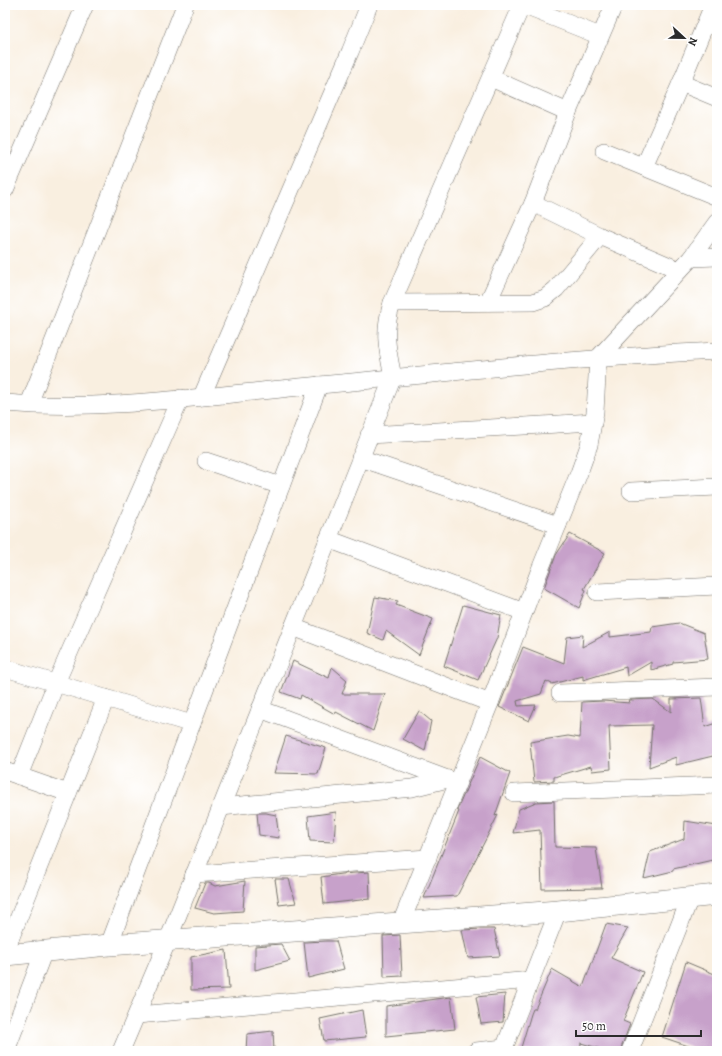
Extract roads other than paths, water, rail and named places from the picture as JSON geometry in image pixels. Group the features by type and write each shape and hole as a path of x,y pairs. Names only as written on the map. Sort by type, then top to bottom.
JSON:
{"street":[{"path":"5,190 85,5"},
{"path":"29,404 185,5"},
{"path":"202,396 347,60 368,5"},
{"path":"121,1051 168,940 393,377 386,329 392,303 522,5 600,36"},
{"path":"488,302 533,203 568,112 614,5"},
{"path":"644,167 713,5"},
{"path":"491,78 568,112"},
{"path":"681,83 717,98"},
{"path":"604,151 717,197"},
{"path":"533,203 600,236 685,264 717,257"},
{"path":"401,923 428,858 453,781 490,703 589,445 593,422 598,358 685,264 717,222"},
{"path":"392,303 533,302 545,298 556,289 600,236"},
{"path":"5,403 83,406 598,358 717,351"},
{"path":"109,945 319,385"},
{"path":"68,793 12,773 56,683 181,398"},
{"path":"369,435 593,422"},
{"path":"360,458 558,525"},
{"path":"206,461 281,486"},
{"path":"631,491 717,487"},
{"path":"328,539 524,612"},
{"path":"597,592 717,586"},
{"path":"293,627 490,703"},
{"path":"5,668 192,724"},
{"path":"560,693 717,687"},
{"path":"106,698 5,954 168,940 558,911 717,895"},
{"path":"260,708 453,781"},
{"path":"221,807 412,788 453,781"},
{"path":"514,793 717,785"},
{"path":"194,874 428,858"},
{"path":"630,1051 690,898"},
{"path":"476,1051 504,1050 558,911"},
{"path":"6,1051 44,951"},
{"path":"136,1015 530,980"}]}
